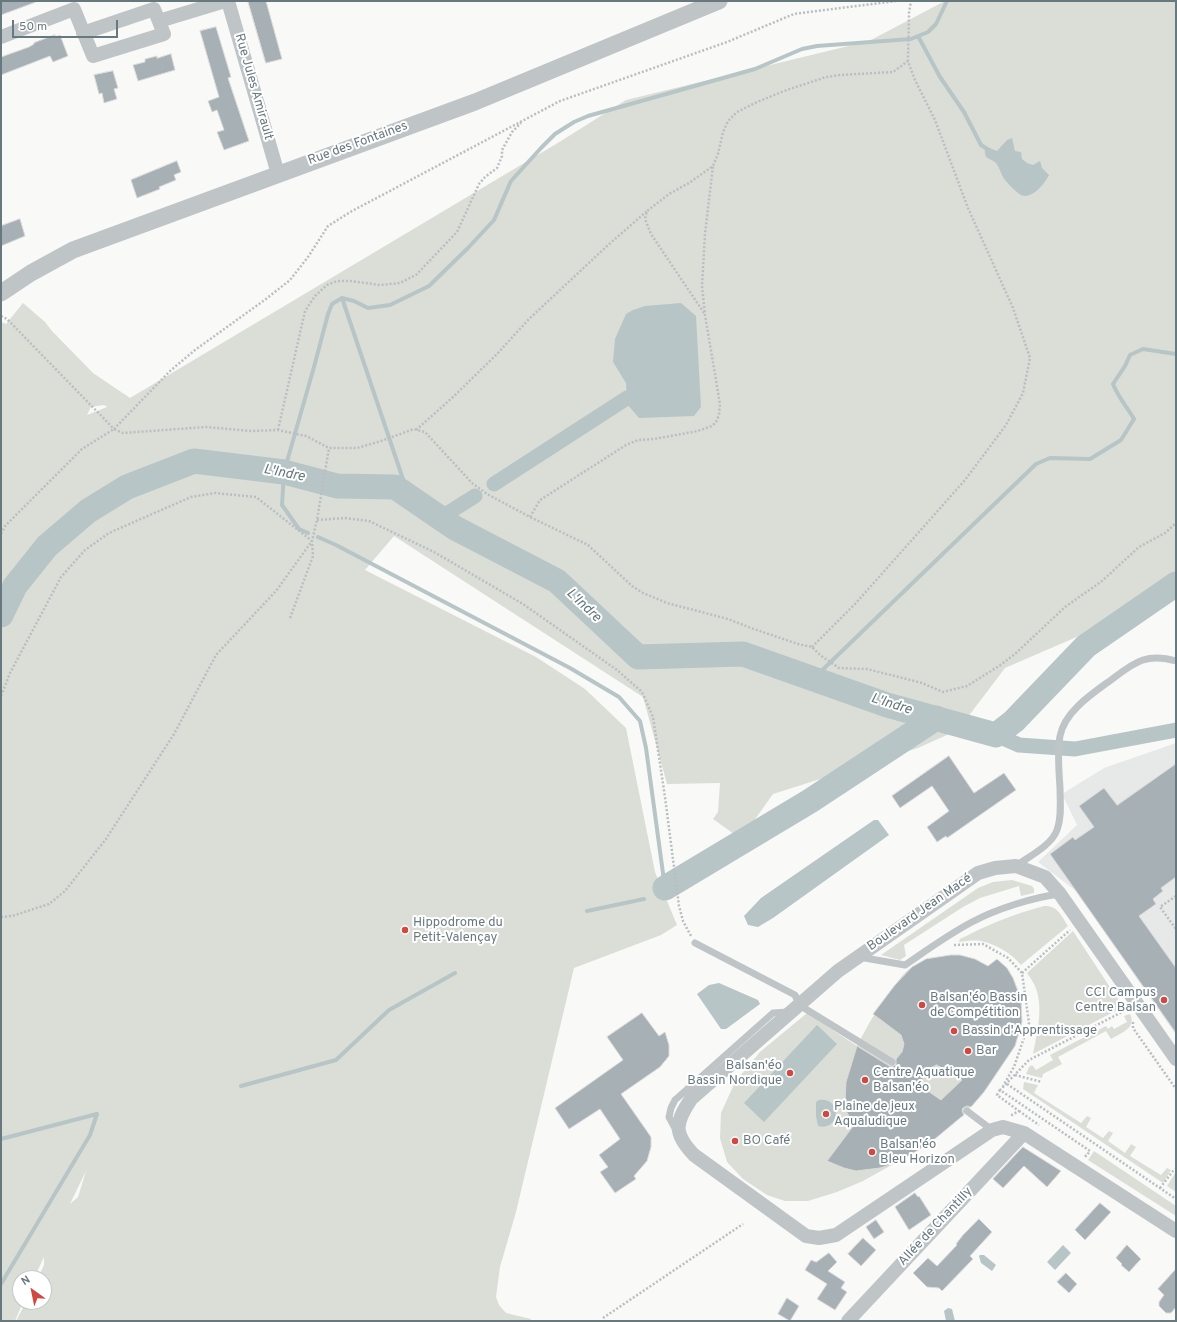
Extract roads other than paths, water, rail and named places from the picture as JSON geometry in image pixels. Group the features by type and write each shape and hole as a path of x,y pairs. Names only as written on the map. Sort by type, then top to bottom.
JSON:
{"street":[{"path":"159,22 226,1"},
{"name":"Rue Jules Amirault","path":"226,1 278,174"},
{"name":"Rue des Fontaines","path":"1,293 30,273 73,250 475,102 719,1"},
{"path":"1,37 74,9 83,33 93,56 164,34 154,9 83,33"},
{"name":"Boulevard Jean Macé","path":"992,1130 836,1235 818,1238 806,1236 718,1173 694,1155 678,1134 682,1112 691,1098 794,1008 857,957 978,873 994,868 1016,866 1045,878 1060,894 1176,1059"},
{"path":"992,1130 1003,1127 1024,1133 1176,1231"},
{"name":"Allée de Chantilly","path":"848,1321 1024,1133"}],"lane":[{"path":"1016,866 1050,841 1057,832 1060,818 1060,736 1068,719 1078,705 1131,665 1143,659 1157,658 1176,661"},
{"path":"857,957 905,965 973,921 1007,907 1042,897 1060,894"},
{"path":"695,943 795,995 794,1008 892,1062"},
{"path":"967,1111 992,1130"}],"waterway":[{"path":"308,533 299,529 282,505 284,472 332,304 342,298 354,301 368,308 390,305 429,286 494,220 511,181 555,134 574,122 588,116 755,69 802,49 817,46 911,39 928,32 936,24 947,1"},
{"path":"918,36 940,77 964,112 981,145 992,152"},
{"path":"342,298 409,497"},
{"path":"813,679 1036,464 1050,458 1090,459 1121,440 1134,419 1120,398 1113,384 1125,366 1130,355 1143,349 1176,354"},
{"path":"494,484 627,398"},
{"name":"L'Indre","path":"1,615 15,586 47,546 88,511 127,487 194,461 284,472 337,486 395,487 455,528 557,581 638,657 743,654 887,705 996,735 1014,721 1086,646 1176,584"},
{"path":"440,518 475,496"},
{"path":"318,537 336,545 570,668 619,697 640,721 646,748 665,888"},
{"path":"665,888 810,801 936,718"},
{"path":"996,735 1019,745 1075,749 1176,730"},
{"path":"587,911 644,899"},
{"path":"241,1086 336,1060 389,1010 455,973"},
{"path":"1,1139 97,1114"},
{"path":"1,1284 90,1135 97,1114"}],"place":[{"name":"Hippodrome du Petit-Valençay","path":"405,930"},
{"name":"CCI Campus Centre Balsan","path":"1164,1000"},
{"name":"Balsan'éo Bassin de Compétition","path":"922,1005"},
{"name":"Bassin d'Apprentissage","path":"954,1031"},
{"name":"Bar","path":"968,1051"},
{"name":"Balsan'éo Bassin Nordique","path":"790,1073"},
{"name":"Centre Aquatique Balsan'éo","path":"865,1080"},
{"name":"Plaine de jeux Aqualudique","path":"826,1114"},
{"name":"BO Café","path":"735,1141"},
{"name":"Balsan'éo Bleu Horizon","path":"872,1152"}]}
